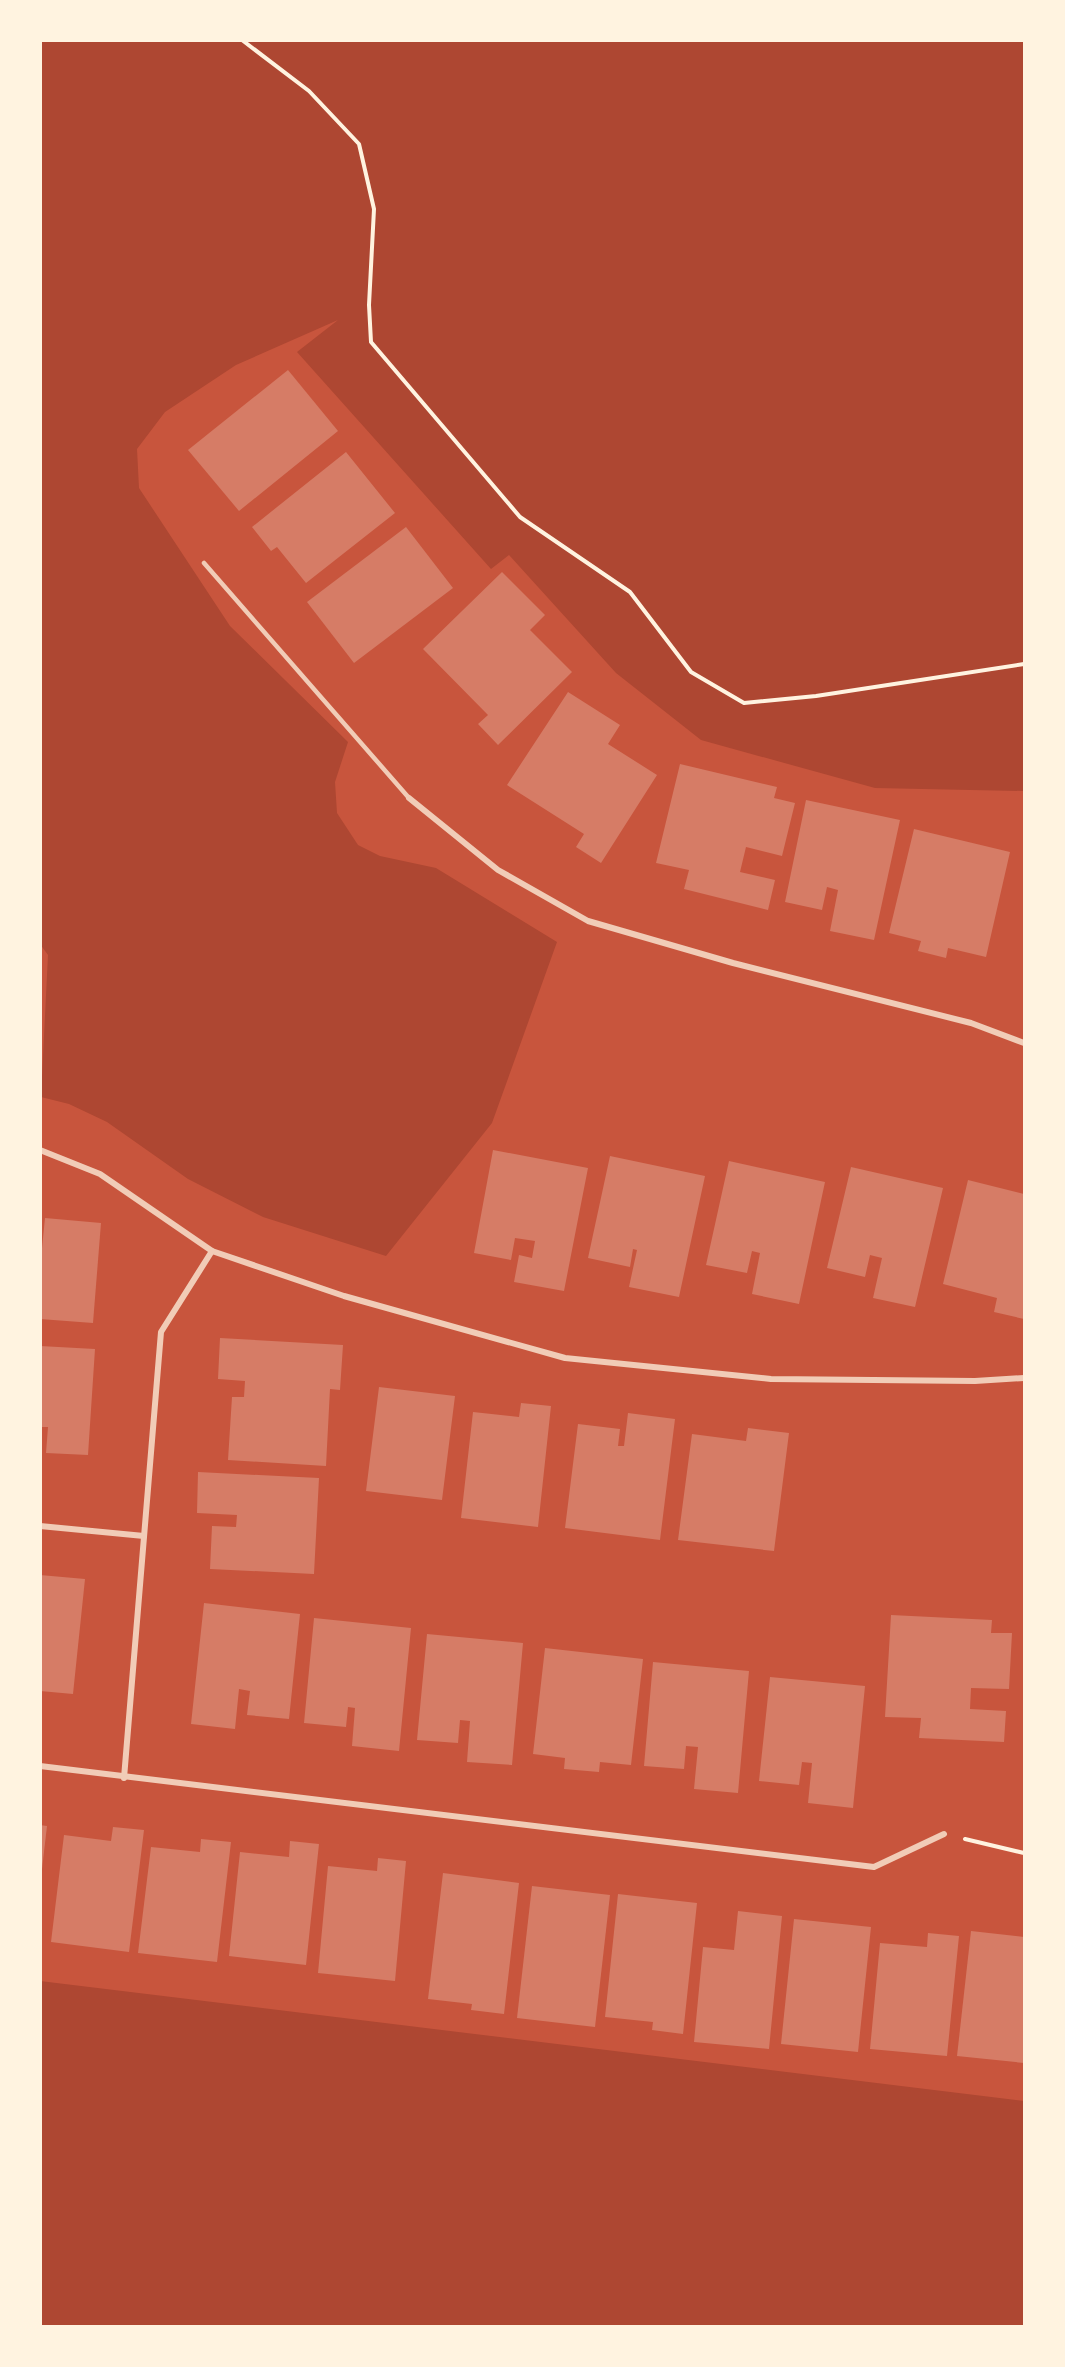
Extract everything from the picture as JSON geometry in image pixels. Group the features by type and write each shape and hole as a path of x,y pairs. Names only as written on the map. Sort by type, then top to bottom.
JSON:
{"street":[{"path":"409,798 498,870 588,921 733,963 971,1023 1024,1043"},
{"path":"40,1149 100,1174 212,1251 344,1296 565,1358 771,1379 975,1381 1024,1378"},
{"path":"124,1778 161,1332 212,1251"},
{"path":"40,1526 144,1536"},
{"path":"40,1766 124,1778 874,1867 944,1834"}],"lane":[{"path":"204,564 409,798"}],"path":[{"path":"242,40 309,91 359,144 374,209 369,305 371,342 520,517 630,592 691,672 744,703 816,696 1024,664"},
{"path":"944,1834 1024,1853"}],"shaded area":[{"path":"40,41 1024,41 1024,791 875,788 701,740 616,673 509,555 491,569 297,352 338,320 236,365 165,412 137,449 139,488 230,626 348,742 335,782 337,813 358,845 380,856 436,868 557,942 492,1123 386,1256 263,1217 188,1179 107,1122 69,1104 41,1097 48,955 40,944"},
{"path":"40,1981 1024,2101 1024,2326 41,2326"}],"building":[{"path":"288,370 338,431 239,511 188,450"},
{"path":"346,452 395,513 306,583 277,547 271,551 252,527"},
{"path":"406,527 453,588 354,663 307,602"},
{"path":"502,572 545,615 530,630 572,672 498,745 478,724 488,715 423,649"},
{"path":"568,692 620,725 608,744 657,775 601,863 576,847 584,834 507,785"},
{"path":"680,764 777,787 774,798 795,803 782,856 746,847 740,872 775,880 768,910 684,889 689,870 656,863"},
{"path":"806,800 900,820 874,940 830,931 838,890 827,887 822,910 785,902"},
{"path":"914,829 1010,852 986,957 948,948 946,958 918,951 921,941 889,933"},
{"path":"493,1150 588,1168 564,1291 514,1282 519,1255 532,1258 535,1241 515,1238 511,1260 474,1253"},
{"path":"610,1156 705,1176 679,1297 629,1287 637,1250 633,1249 630,1267 588,1258"},
{"path":"729,1161 825,1182 799,1304 752,1294 760,1253 752,1251 747,1273 706,1265"},
{"path":"851,1167 943,1188 915,1307 873,1298 882,1258 870,1255 865,1277 827,1268"},
{"path":"968,1180 1024,1194 1024,1319 994,1312 997,1298 943,1284"},
{"path":"45,1218 101,1223 93,1323 40,1319 40,1268"},
{"path":"220,1338 343,1345 340,1390 330,1389 326,1466 228,1460 232,1397 244,1397 245,1381 218,1379"},
{"path":"40,1346 95,1349 88,1455 46,1453 48,1427 40,1427"},
{"path":"379,1387 455,1396 442,1500 366,1491"},
{"path":"521,1403 551,1406 538,1527 461,1518 473,1412 519,1417"},
{"path":"628,1413 675,1419 660,1540 565,1528 578,1424 620,1429 618,1446 624,1446"},
{"path":"748,1428 789,1433 774,1551 678,1540 692,1434 746,1441"},
{"path":"198,1472 319,1478 314,1574 210,1569 212,1526 236,1527 237,1515 197,1513"},
{"path":"40,1575 85,1579 73,1694 40,1691"},
{"path":"204,1603 300,1614 289,1719 247,1715 250,1691 239,1689 235,1729 191,1724"},
{"path":"891,1615 992,1620 991,1633 1012,1633 1009,1689 971,1688 970,1709 1006,1711 1004,1742 919,1738 921,1718 885,1717"},
{"path":"314,1618 411,1628 399,1751 352,1746 355,1708 348,1707 346,1727 304,1723"},
{"path":"427,1634 523,1643 512,1765 467,1762 470,1721 460,1720 458,1743 417,1740"},
{"path":"545,1648 643,1659 631,1765 600,1762 599,1772 564,1769 565,1758 533,1754"},
{"path":"653,1662 749,1671 738,1793 694,1789 698,1747 686,1746 684,1769 644,1766"},
{"path":"770,1677 865,1686 853,1808 808,1803 812,1763 802,1762 799,1785 759,1781"},
{"path":"40,1825 47,1826 42,1869 40,1869"},
{"path":"113,1827 144,1830 129,1952 51,1942 64,1835 111,1841"},
{"path":"201,1839 231,1842 217,1962 138,1953 151,1847 200,1852"},
{"path":"290,1841 319,1844 306,1965 229,1956 240,1852 289,1857"},
{"path":"378,1858 406,1861 395,1981 318,1973 328,1866 377,1871"},
{"path":"443,1873 519,1883 504,2014 471,2010 472,2004 428,1999"},
{"path":"532,1886 610,1895 595,2027 517,2018"},
{"path":"618,1894 697,1903 683,2034 652,2030 653,2022 605,2017"},
{"path":"738,1911 782,1916 769,2049 694,2042 703,1947 734,1950"},
{"path":"794,1919 871,1927 858,2052 781,2044"},
{"path":"971,1931 1024,1937 1024,2063 957,2056"},
{"path":"928,1933 959,1936 947,2056 870,2049 880,1943 927,1947"}]}
